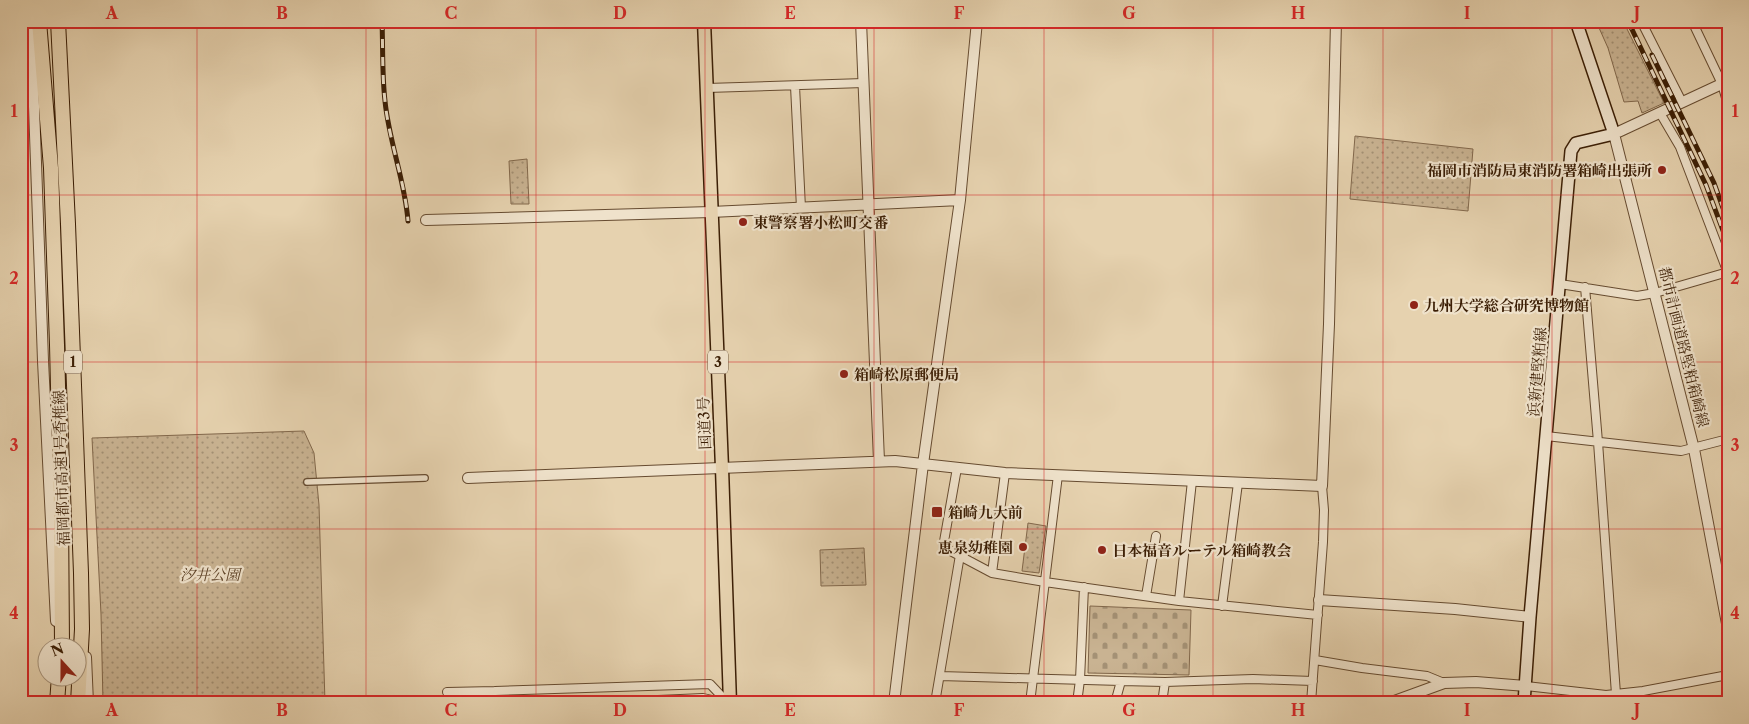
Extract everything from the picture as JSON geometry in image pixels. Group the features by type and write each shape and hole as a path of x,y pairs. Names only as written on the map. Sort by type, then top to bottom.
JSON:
{"highway":[{"path":"39,21 50,168 61,509 62,636"},
{"name":"福岡都市高速1号香椎線","path":"58,21 77,574 75,636"},
{"name":"福岡都市高速1号香椎線","path":"58,21 81,573 82,629 78,703"},
{"name":"国道3号","path":"704,21 722,468 729,703"},
{"path":"58,703 59,686"},
{"path":"70,703 71,686"}],"main road":[{"path":"1576,21 1614,134"},
{"name":"浜新建堅粕線","path":"1524,703 1571,151 1576,143 1614,134"}],"street":[{"path":"31,21 43,361 57,636"},
{"path":"58,21 84,553 88,703"},
{"path":"861,21 879,461"},
{"path":"894,703 923,464 960,200 976,21"},
{"path":"1311,703 1323,525 1322,486 1329,333 1336,21"},
{"path":"1640,21 1682,102"},
{"path":"1692,21 1725,82 1728,105"},
{"path":"1614,134 1725,82"},
{"path":"707,88 864,83"},
{"path":"795,86 801,208"},
{"path":"1560,284 1637,296 1655,293 1728,272 1680,146 1660,113"},
{"name":"都市計画道路堅粕箱崎線","path":"1614,134 1694,449 1726,609 1728,629"},
{"path":"426,220 711,212 960,200"},
{"path":"1585,287 1616,694"},
{"path":"1546,436 1681,451 1728,439"},
{"path":"468,478 895,461 1005,473 1322,486"},
{"path":"957,468 943,547 992,573 1180,601 1318,615"},
{"path":"992,573 1005,473"},
{"path":"1030,703 1058,476"},
{"path":"307,482 425,478"},
{"path":"1180,601 1192,481"},
{"path":"1222,606 1238,483"},
{"path":"1146,596 1156,536"},
{"path":"935,703 960,555"},
{"path":"1077,703 1080,680 1084,587"},
{"path":"1319,600 1455,609 1530,618"},
{"path":"1315,660 1427,676 1444,683"},
{"path":"1388,703 1444,683 1476,682 1606,695 1643,691 1728,675"},
{"path":"940,676 1165,682 1253,679 1313,680"},
{"path":"1115,703 1121,681"},
{"path":"1162,703 1165,682"},
{"path":"446,692 710,684 729,703"},
{"path":"495,691 495,703"},
{"path":"613,703 703,699 721,703"}],"green space":[{"path":"1596,21 1623,21 1664,103 1642,113 1638,101 1624,102 1608,48"},
{"path":"1355,136 1473,149 1468,211 1350,199"},
{"path":"527,159 529,204 511,204 509,161"},
{"name":"汐井公園","path":"304,431 314,453 319,505 325,703 103,703 101,614 92,438"},
{"path":"1028,523 1046,526 1039,573 1022,571"},
{"path":"864,548 866,585 821,586 820,550"},
{"path":"1090,606 1191,610 1189,675 1088,673"}],"railway":[{"path":"382,21 385,101 404,191 408,221"},
{"path":"1628,21 1706,185 1728,244"},
{"path":"1652,55 1714,183 1728,222"}],"place":[{"name":"福岡市消防局東消防署箱崎出張所","path":"1662,170"},
{"name":"東警察署小松町交番","path":"743,222"},
{"name":"九州大学総合研究博物館","path":"1414,305"},
{"name":"箱崎松原郵便局","path":"844,374"},
{"name":"箱崎九大前","path":"937,512"},
{"name":"恵泉幼稚園","path":"1023,547"},
{"name":"日本福音ルーテル箱崎教会","path":"1102,550"}]}
